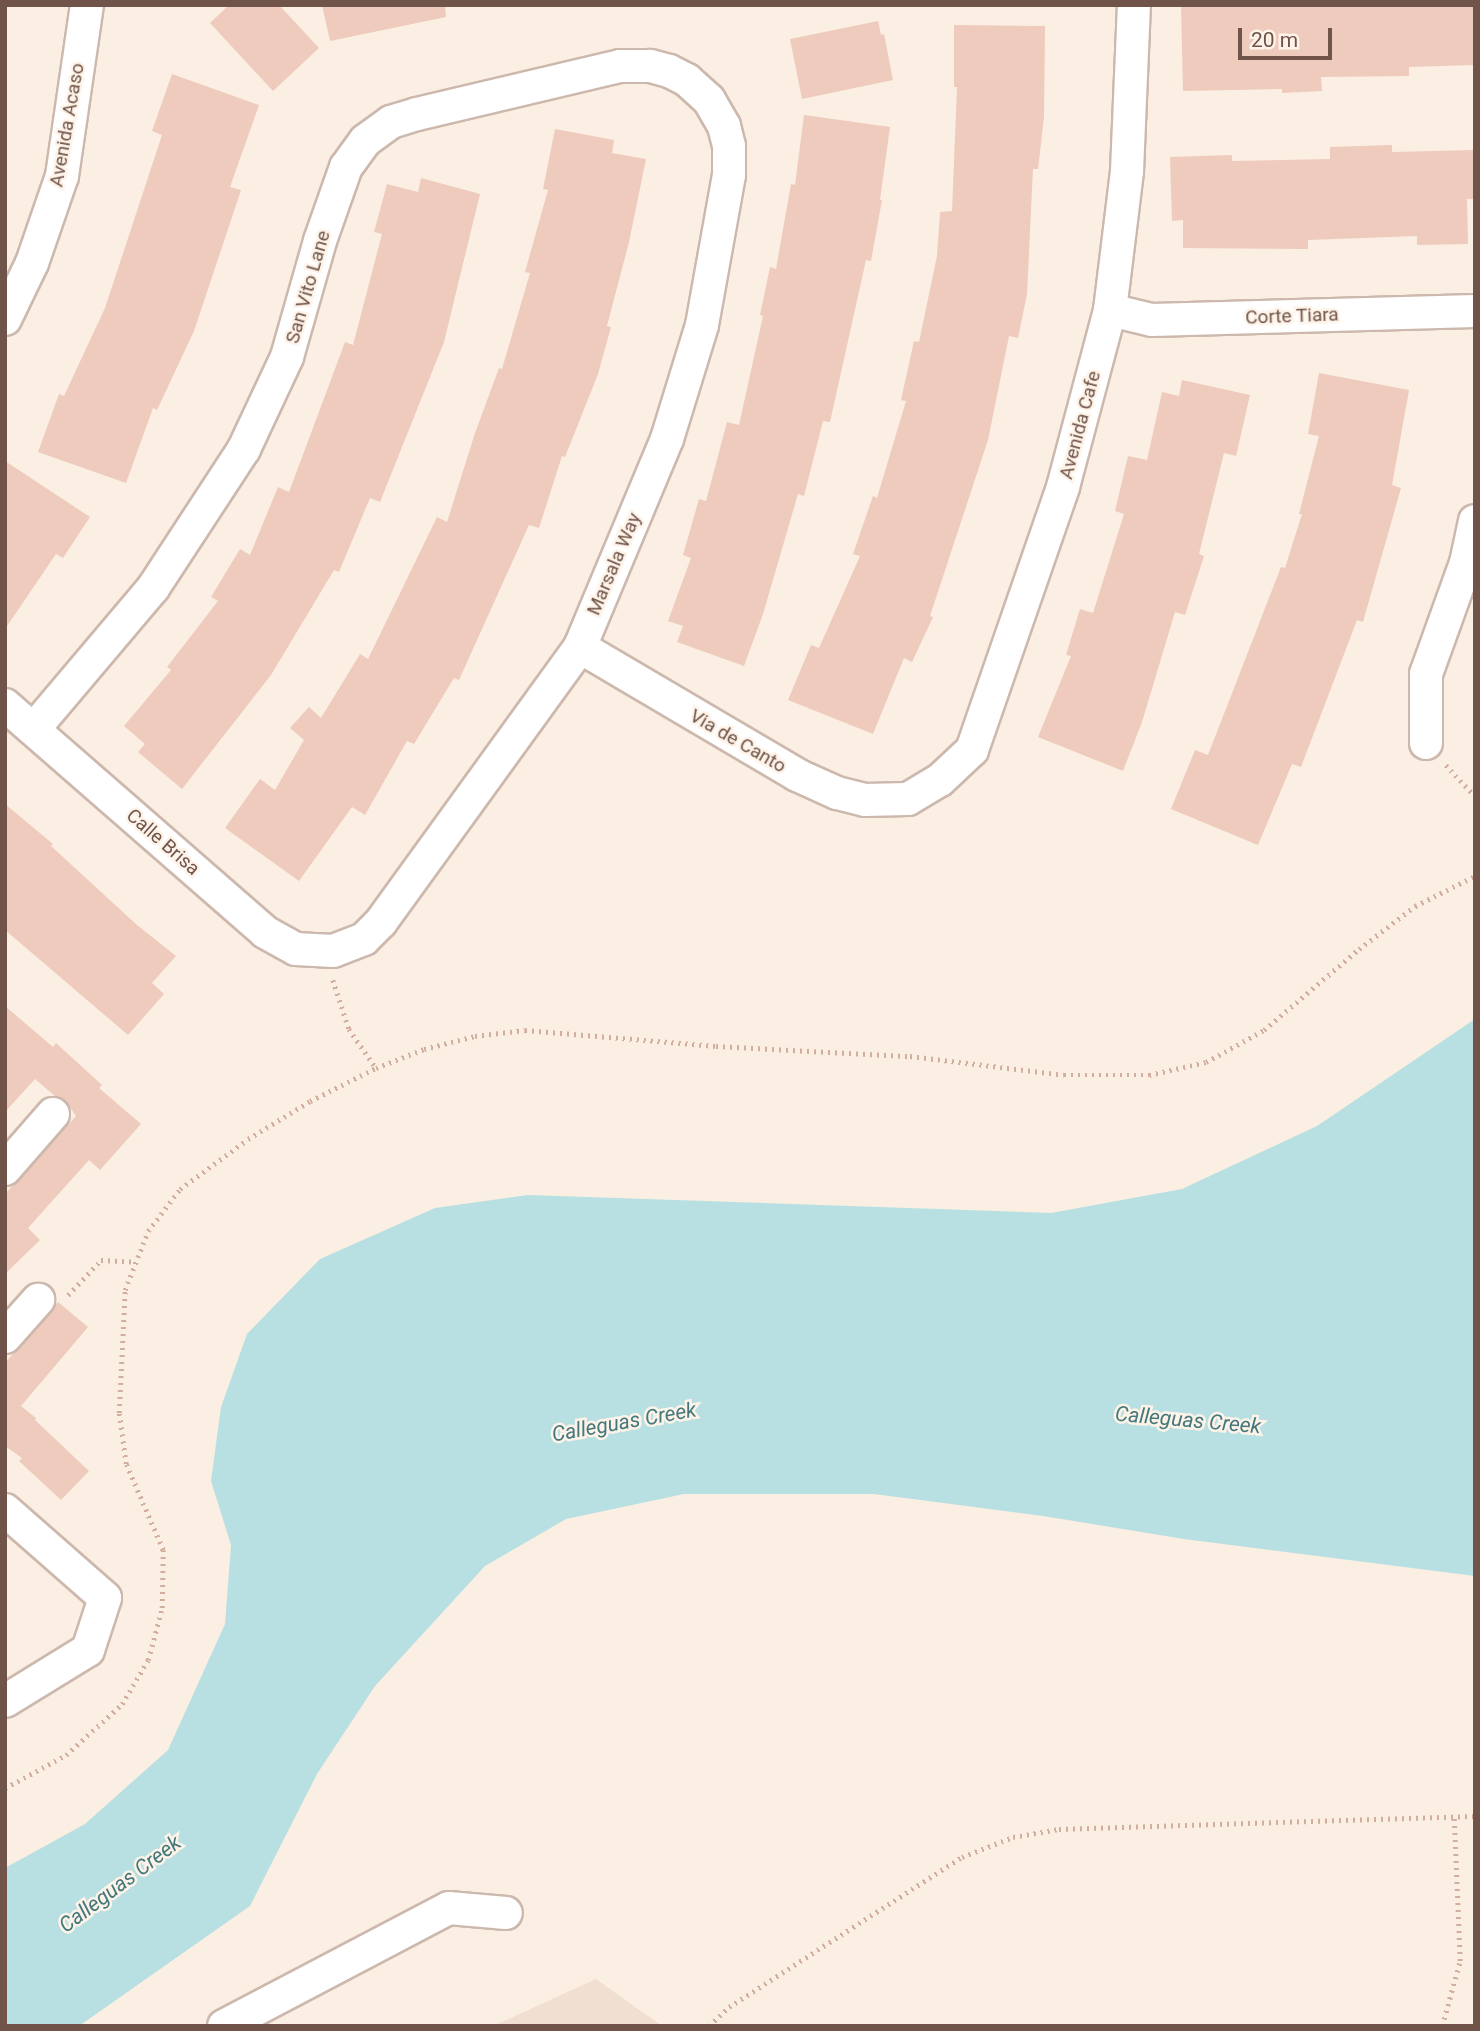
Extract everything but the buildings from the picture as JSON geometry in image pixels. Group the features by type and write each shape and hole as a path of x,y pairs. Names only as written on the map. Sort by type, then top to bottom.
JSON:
{"street":[{"name":"Avenida Acaso","path":"5,319 32,263 62,176 87,5"},
{"name":"Avenida Cafe","path":"908,799 940,780 972,750 1063,487 1110,310 1127,171 1134,5"},
{"name":"San Vito Lane","path":"34,729 153,588 244,449 287,357 320,241 346,167 365,141 391,122 417,114 620,66 650,66 669,71 687,80 709,100"},
{"name":"Marsala Way","path":"333,951 364,939 381,922 580,648 667,439 702,325 729,175 729,146 724,126 709,100"},
{"name":"Corte Tiara","path":"1110,310 1152,320 1475,311"},
{"path":"1426,743 1426,674 1466,563 1475,521"},
{"name":"Via de Canto","path":"580,648 797,775 837,793 865,800 908,799"},
{"name":"Calle Brisa","path":"5,705 265,932 296,949 333,951"},
{"path":"5,1169 53,1114"},
{"path":"9,1325 38,1300"},
{"path":"5,1510 105,1598 88,1650 5,1701"},
{"path":"225,2026 449,1908 506,1913"}],"path":[{"path":"1426,743 1475,796"},
{"path":"5,1788 66,1755 122,1704 148,1660 162,1608 163,1550 126,1464 119,1413 125,1290 148,1231 180,1189 248,1139 310,1101 376,1068 424,1049 475,1036 525,1030 716,1046 910,1056 1064,1075 1149,1075 1206,1062 1264,1030 1359,949 1415,906 1475,876"},
{"path":"333,951 334,988 349,1029 376,1068"},
{"path":"38,1300 66,1297 101,1260 136,1262"},
{"path":"709,2026 729,2007 962,1857 1013,1837 1059,1829 1475,1815"},
{"path":"1442,2026 1460,1961 1454,1817"}],"shaded area":[{"path":"596,1979 662,2026 493,2026"}],"water":[{"name":"Calleguas Creek","path":"1475,1019 1475,1576 1184,1539 1043,1516 874,1494 684,1494 566,1519 485,1566 375,1686 317,1774 250,1906 79,2026 5,2026 5,1868 85,1824 168,1750 225,1624 231,1545 211,1481 221,1407 247,1334 320,1259 435,1208 528,1195 1051,1213 1182,1189 1317,1126"}]}
